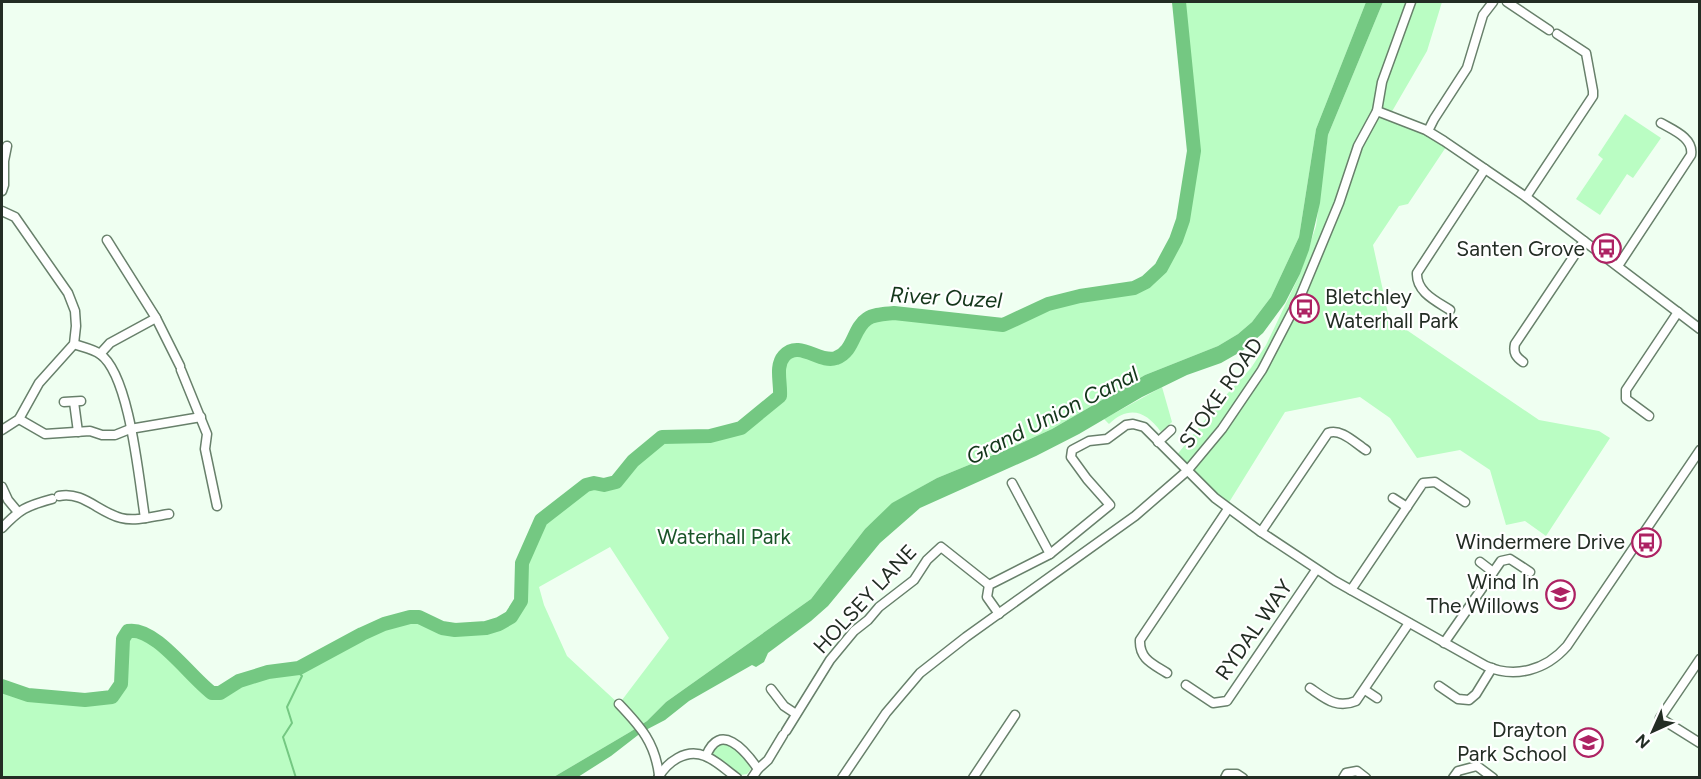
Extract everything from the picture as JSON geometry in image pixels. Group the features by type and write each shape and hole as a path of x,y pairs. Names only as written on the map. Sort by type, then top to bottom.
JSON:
{"street":[{"name":"STOKE ROAD","path":"842,777 886,713 920,673 1112,534 1187,471 1222,429 1278,343 1300,297 1335,211 1358,146 1377,111 1382,82 1411,2"},
{"path":"1428,131 1467,68 1483,15 1493,2"},
{"path":"1507,2 1586,53 1593,91 1593,96 1526,197"},
{"path":"1377,111 1428,131 1485,169 1526,197 1700,329"},
{"path":"1618,266 1692,152 1688,141 1661,123"},
{"path":"2,191 7,146"},
{"path":"1450,310 1423,291 1417,282 1417,273 1485,169"},
{"path":"2,211 15,217 68,293 75,311 74,344 39,383 19,419 2,430"},
{"path":"107,240 156,318 181,368 207,434 205,449 217,506"},
{"path":"1523,362 1516,357 1515,344 1584,241"},
{"path":"1649,416 1626,399 1626,390 1678,312"},
{"path":"100,354 110,343 156,318"},
{"path":"74,344 100,354 111,365 123,391 145,518"},
{"path":"64,402 78,401 78,432"},
{"path":"19,419 45,434 90,431 102,435 115,435 130,429 201,417"},
{"path":"999,614 987,597 989,585 1050,554 1110,505 1071,458 1072,450 1089,441 1107,439 1121,427 1133,423 1147,429 1228,509 1316,570 1492,669 1508,672 1526,671 1541,666 1562,652 1700,450"},
{"path":"1158,442 1171,430"},
{"path":"1261,532 1328,433 1339,432 1366,450"},
{"path":"1350,590 1423,483 1435,482 1465,502"},
{"path":"1012,483 1050,554"},
{"path":"2,487 8,500 18,512"},
{"path":"2,528 27,506 68,494 78,496 121,518 133,520 169,514"},
{"path":"1394,498 1407,507"},
{"path":"1167,673 1143,657 1139,649 1140,640 1228,509"},
{"name":"HOLSEY LANE","path":"752,777 768,760 830,660 854,631 879,607 914,580 937,549 941,547 989,585"},
{"path":"1444,643 1501,561 1509,559 1530,572"},
{"path":"1480,562 1493,572"},
{"name":"RYDAL WAY","path":"1186,685 1213,703 1227,701 1316,570"},
{"path":"1310,688 1339,705 1356,701 1409,623"},
{"path":"1700,659 1660,718 1700,743"},
{"path":"1439,686 1458,699 1469,700 1476,694 1492,669"},
{"path":"771,689 784,706 796,714"},
{"path":"1365,690 1377,698"},
{"path":"619,704 646,735 657,757 658,776"},
{"path":"973,777 1015,715"},
{"path":"706,756 715,741 722,738 729,740 751,757 758,769"},
{"path":"658,776 680,756 694,753 706,756 737,777"},
{"path":"1453,777 1458,771 1477,766 1493,777"},
{"path":"1343,777 1346,773 1357,771 1366,777"},
{"path":"1225,777 1227,774 1237,774 1242,777"}],"green space":[{"name":"Waterhall Park","path":"1179,2 1366,2 1316,129 1299,237 1271,297 1252,322 1218,346 1145,375 1052,429 937,478 893,503 865,529 811,599 666,702 647,721 552,778 2,777 2,686 28,695 85,700 112,697 121,684 123,639 128,631 141,632 154,638 197,683 207,691 216,693 261,674 302,667 367,631 394,620 418,617 442,628 469,630 488,627 505,620 512,616 520,604 522,564 527,548 537,526 549,512 586,485 616,482 633,461 662,437 710,436 741,428 780,396 780,364 785,355 791,351 803,351 829,359 841,357 862,323 876,315 894,313 1003,325 1048,304 1080,296 1133,288 1146,282 1161,268 1176,240 1183,220 1194,151","holes":["610,547 669,638 619,704 567,656 544,605 539,587"]},
{"path":"1383,2 1442,2 1427,51 1387,120 1419,132 1446,147 1408,204 1399,206 1373,245 1389,318 1539,420 1599,431 1610,438 1546,536 1525,521 1506,525 1490,470 1460,450 1417,458 1390,418 1360,397 1285,412 1228,504 1176,456 1217,405 1251,368 1266,345 1300,274 1316,226 1328,135"},
{"path":"1625,114 1661,138 1633,178 1627,174 1600,215 1576,199 1603,159 1598,155"},
{"path":"1162,387 1172,422 1161,432 1149,419 1137,413 1123,414 1109,424 1104,419"},
{"path":"727,742 747,760 751,769 747,774 741,775 711,754 717,743"}],"shaded area":[{"path":"1366,2 1383,2 1328,135 1320,203 1309,250 1285,303 1263,333 1242,351 1221,363 1187,375 1142,397 1036,456 920,508 880,543 828,606 768,653 764,662 756,667 752,665 689,701 665,720 642,732 611,756 578,777 552,778 647,721 666,702 811,599 865,529 892,503 937,478 1052,429 1145,375 1218,346 1252,322 1271,297 1299,237 1316,129"}],"waterway":[{"name":"River Ouzel","path":"2,686 28,695 85,700 112,697 121,684 123,639 128,631 149,636 161,644 203,686 212,693 220,693 239,681 268,672 299,668 362,634 384,624 410,617 419,617 442,628 455,630 486,628 499,624 511,617 521,601 522,563 541,520 586,485 616,482 633,461 662,437 710,436 741,428 780,396 781,360 790,351 803,351 823,358 836,358 846,351 862,323 876,315 894,313 1003,325 1048,304 1080,296 1134,288 1146,282 1161,268 1176,240 1183,220 1194,151 1179,2"},
{"path":"294,668 302,676 287,707 292,723 283,737 296,778"}],"place":[{"name":"Santen Grove","path":"1606,249"},
{"name":"Bletchley Waterhall Park","path":"1304,309"},
{"name":"Windermere Drive","path":"1646,542"},
{"name":"Wind In The Willows","path":"1560,594"},
{"name":"Drayton Park School","path":"1588,742"}],"water label":[{"name":"Grand Union Canal","path":"1052,415"}]}
